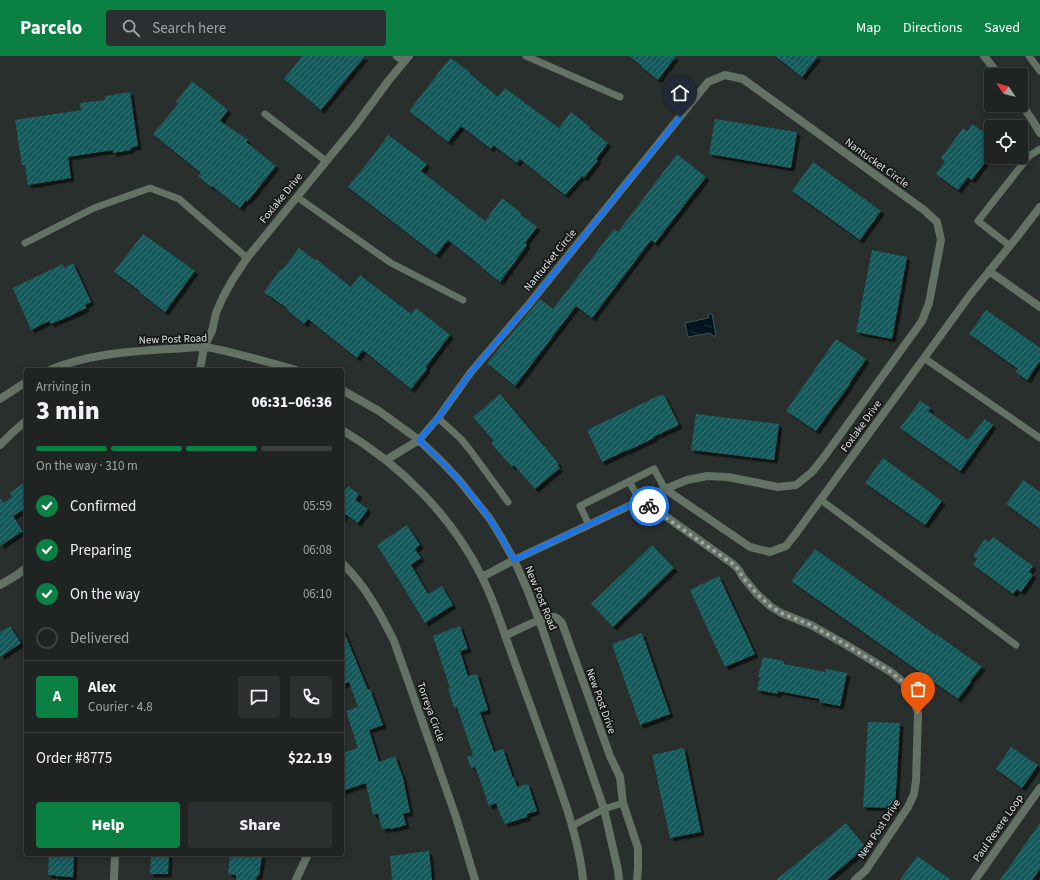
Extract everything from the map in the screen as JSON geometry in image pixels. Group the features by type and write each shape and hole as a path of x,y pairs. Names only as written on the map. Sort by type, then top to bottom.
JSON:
{"street":[{"path":"397,56 407,59"},
{"path":"984,56 993,68"},
{"name":"Foxlake Drive","path":"200,368 204,348 212,331 216,313 223,297 246,258 407,59"},
{"name":"Nantucket Circle","path":"386,460 419,440 438,418 471,372 530,303 708,82 725,76 743,79 924,210 937,222 941,240 928,303 922,321 824,457 812,472 796,485 778,487 728,477 707,476 687,480 640,500 514,560 482,577"},
{"path":"1027,112 1040,133"},
{"name":"Foxlake Drive","path":"665,489 750,547 770,552 786,546 970,295 1040,207"},
{"path":"989,271 1040,307"},
{"name":"New Post Road","path":"56,368 91,357 131,351 204,348 272,362 290,368"},
{"path":"0,399 24,383"},
{"name":"New Post Road","path":"344,391 379,411 419,440 443,463 490,519 514,560 539,621 604,809 615,855 619,880"},
{"path":"0,445 24,424"},
{"path":"344,431 386,460 408,478 436,508 460,540 482,577 496,609 560,787 580,855 583,880"},
{"name":"New Post Drive","path":"640,500 733,564 756,593 770,606 781,613 811,625 891,672 903,682 912,695 918,713 916,781 914,794 908,807 866,870 855,880"},
{"name":"Torreya Circle","path":"344,565 359,581 368,594 384,620 394,641 456,817 475,880"},
{"path":"0,585 24,569"},
{"name":"New Post Drive","path":"539,621 555,617 562,623 610,756 620,777 622,803 638,848 637,880"},
{"path":"505,636 539,621"},
{"name":"Paul Revere Loop","path":"975,880 1040,789"},
{"path":"114,880 115,856"},
{"path":"296,880 307,856"}],"lane":[{"path":"526,56 620,98"},
{"path":"1029,56 1040,71"},
{"path":"265,114 326,161"},
{"path":"1010,246 978,221 1029,156 1040,149"},
{"path":"25,243 94,208 150,188 179,199 246,258"},
{"path":"297,196 390,263 463,300"},
{"path":"924,358 1040,438"},
{"path":"438,418 460,438 508,502"},
{"path":"589,525 580,506 654,469 665,489"},
{"path":"629,481 640,500"},
{"path":"821,500 1016,645"},
{"path":"572,826 604,809 622,803"}],"water":[{"path":"709,314 712,314 716,336 713,336 710,333 688,337 685,323 708,318"}],"building":[{"path":"302,56 365,56 321,110 284,79"},
{"path":"629,56 676,56 658,80"},
{"path":"775,56 818,56 802,77"},
{"path":"450,58 470,72 469,73 498,97 505,88 559,128 571,112 608,143 596,159 598,160 584,178 582,176 565,195 520,159 517,163 493,145 491,149 461,126 448,142 409,111"},
{"path":"192,81 228,110 220,121 248,140 246,142 276,166 247,202 246,200 240,208 198,176 201,173 153,134 178,104 176,102"},
{"path":"130,92 138,146 130,148 131,150 113,153 113,150 68,157 71,178 28,185 25,165 22,165 15,120 81,110 80,103 105,100 105,96"},
{"path":"715,119 797,132 791,168 709,154"},
{"path":"972,124 984,132 984,164 972,180 968,177 958,190 936,174 945,161 941,158 963,128 967,131"},
{"path":"388,135 427,164 421,171 485,221 502,198 537,227 525,243 527,245 500,282 448,240 436,255 348,187"},
{"path":"677,154 706,177 655,243 651,240 592,318 576,306 515,386 487,363 540,299 553,309 614,229 618,232"},
{"path":"813,162 881,211 860,240 792,191"},
{"path":"143,234 195,271 165,312 114,272"},
{"path":"299,248 315,260 316,259 351,287 360,275 411,314 416,308 450,335 426,367 427,369 411,389 363,350 357,358 308,319 304,324 287,310 288,309 264,292"},
{"path":"872,250 907,257 892,339 856,332"},
{"path":"73,263 91,302 85,305 86,308 72,315 51,324 49,321 31,330 13,288 63,264 64,268"},
{"path":"986,310 1040,348 1040,361 1027,380 1016,372 1018,369 969,334"},
{"path":"836,339 866,359 816,431 786,411"},
{"path":"500,394 559,464 557,465 560,468 535,489 514,465 512,467 491,443 494,441 473,417"},
{"path":"660,395 664,395 679,425 602,462 587,430"},
{"path":"920,401 931,408 928,411 968,440 985,419 993,425 960,471 900,428"},
{"path":"696,414 779,424 774,460 691,450"},
{"path":"883,458 942,501 925,525 865,483"},
{"path":"1023,480 1040,492 1040,529 1006,504"},
{"path":"24,482 24,513 22,510 13,516 23,531 0,546 0,498 3,503 12,497 10,493"},
{"path":"348,486 359,494 355,500 368,509 358,523 345,514 344,516 344,492"},
{"path":"407,525 420,545 415,549 421,558 411,565 428,594 442,586 453,605 425,623 377,545"},
{"path":"993,537 1033,566 1029,572 1033,575 1021,592 1017,589 1013,594 973,565 977,559 973,556 985,539 989,542"},
{"path":"652,545 674,568 613,627 591,604"},
{"path":"815,549 982,667 958,699 791,581"},
{"path":"719,576 755,654 725,667 690,590"},
{"path":"10,626 21,643 0,657 0,632"},
{"path":"460,626 468,649 460,651 468,676 477,674 488,710 480,712 494,752 503,749 517,787 528,784 537,811 527,814 527,817 505,824 496,803 489,806 475,767 471,768 467,757 473,755 457,707 454,708 448,688 450,688 433,636"},
{"path":"344,632 368,690 370,689 383,725 369,730 379,762 395,756 403,778 410,812 403,814 406,825 391,829 382,829 378,813 373,815 366,783 344,790 344,752 358,748 346,711 358,707 349,682 344,684"},
{"path":"642,633 670,714 640,725 612,644"},
{"path":"763,657 784,661 784,664 825,672 826,669 847,673 840,706 819,702 820,699 778,691 778,694 757,690 760,677 758,677"},
{"path":"868,722 900,723 895,808 863,807"},
{"path":"1011,747 1038,765 1022,788 996,769"},
{"path":"684,748 701,832 670,838 652,755"},
{"path":"846,823 866,847 827,880 776,880"},
{"path":"1040,823 1040,869 1032,880 1000,880"},
{"path":"429,851 432,880 392,880 390,856"},
{"path":"49,856 74,856 73,877 48,875"},
{"path":"151,856 169,856 168,874 150,874"},
{"path":"230,856 262,856 259,876 257,876 256,880 236,880 236,875 228,874"},
{"path":"917,856 951,880 900,880"}],"way so far":[{"path":"649,506 733,564 756,593 770,606 781,613 811,625 891,672 903,682 912,695 918,713"}],"route":[{"path":"649,506 640,500 514,560 490,519 475,500 459,480 419,440 438,418 471,372 530,303 680,117"}]}
